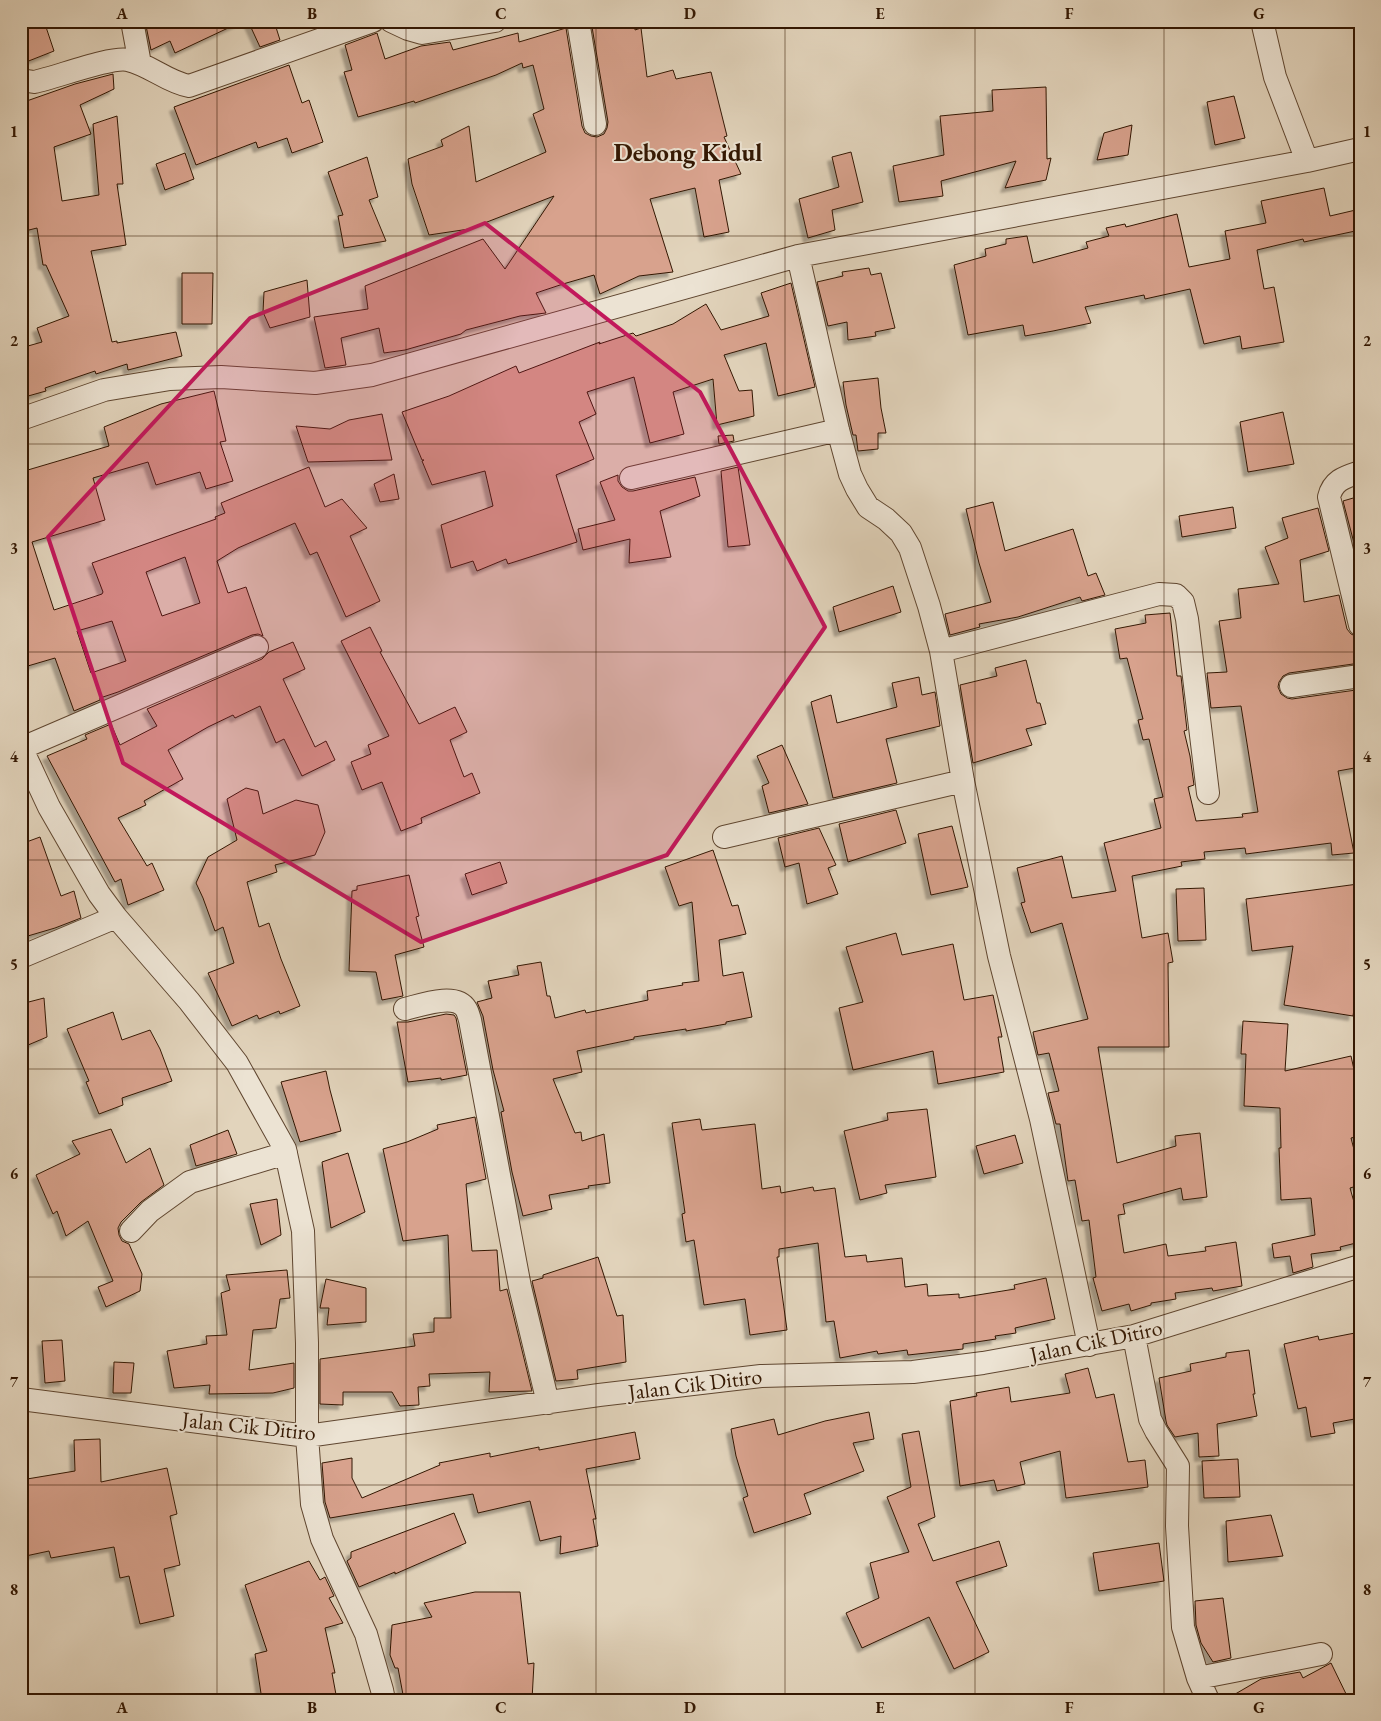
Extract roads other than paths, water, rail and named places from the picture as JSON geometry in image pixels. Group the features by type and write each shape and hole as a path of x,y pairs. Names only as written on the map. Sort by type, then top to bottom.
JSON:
{"street":[{"path":"132,21 140,64"},
{"path":"21,80 34,82 45,80 110,61 126,59 140,64 176,84 189,86 373,21"},
{"path":"391,21 408,30 422,33 495,21"},
{"path":"578,21 595,124"},
{"path":"1262,21 1275,77 1307,161"},
{"path":"21,419 104,390 170,379 221,377 315,383 372,375 798,256 1307,161 1360,149"},
{"path":"798,256 850,474 857,490 868,507 901,533 910,548 929,606 941,651 963,781 999,956 1041,1119 1089,1345"},
{"path":"631,478 838,430"},
{"path":"1360,472 1341,479 1331,488 1330,497 1360,625"},
{"path":"941,651 1159,594 1176,595 1183,602 1187,619 1208,794"},
{"path":"257,647 22,748 49,807 99,894 116,917 189,1001 237,1062 286,1153 303,1231 307,1343 307,1436 312,1504 322,1539 366,1634 384,1700"},
{"path":"1290,686 1360,676"},
{"path":"724,837 963,781"},
{"path":"21,957 116,917"},
{"path":"405,1009 443,1000 457,1001 466,1008 470,1020 520,1287 548,1403"},
{"path":"131,1231 150,1211 190,1182 286,1153"},
{"name":"Jalan Cik Ditiro","path":"21,1399 307,1436 761,1376 913,1372 983,1363 1134,1336 1360,1266"},
{"path":"1134,1336 1150,1419 1178,1466 1177,1526 1183,1627 1198,1678 1208,1700"},
{"path":"1198,1678 1321,1654"}],"district":[{"name":"Debong Kidul","path":"688,152"}]}
